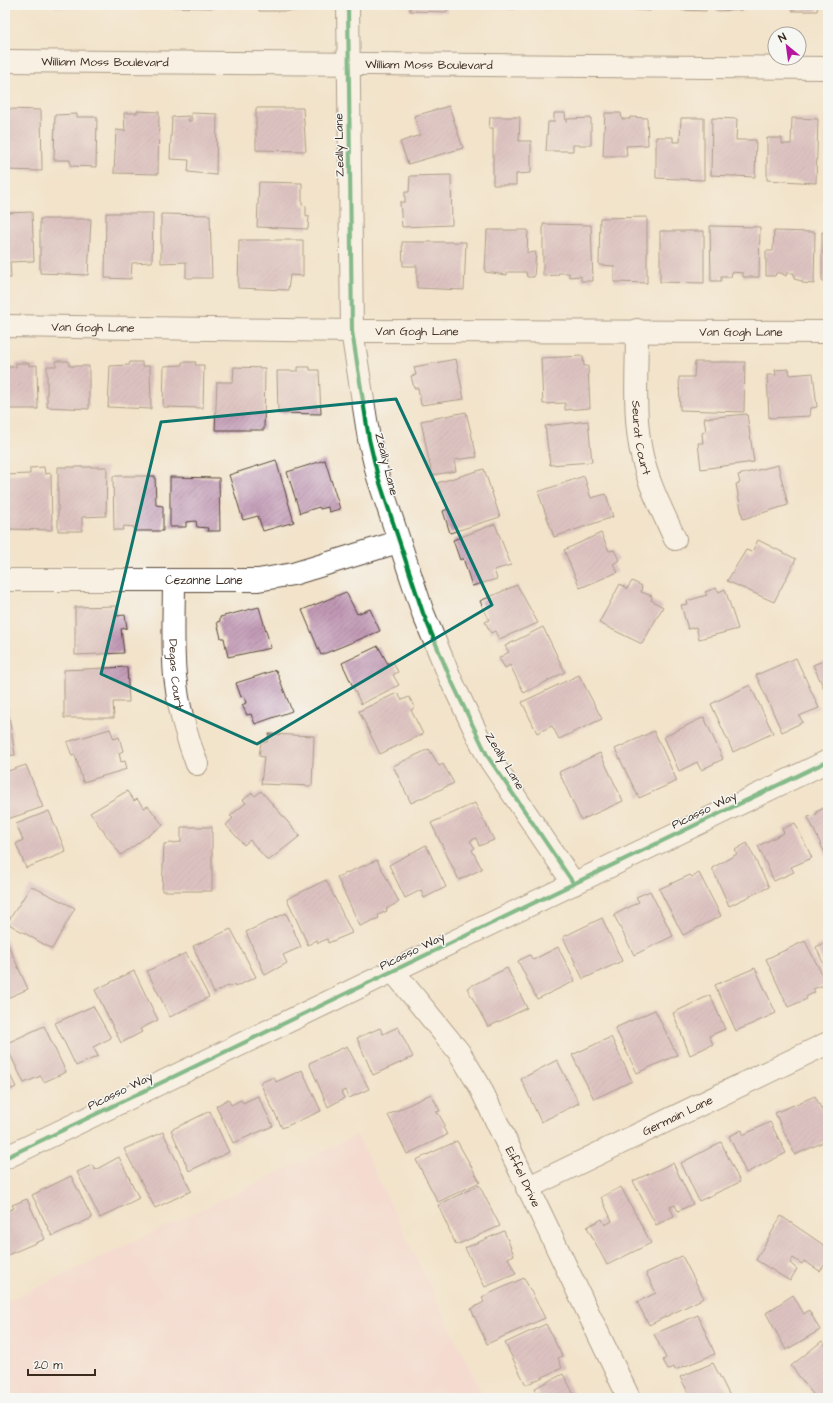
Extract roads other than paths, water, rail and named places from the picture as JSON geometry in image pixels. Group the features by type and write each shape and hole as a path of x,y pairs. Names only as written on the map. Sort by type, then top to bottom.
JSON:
{"street":[{"name":"Zeally Lane","path":"348,5 352,331 369,439 378,477 398,542 423,613 442,660 488,757 574,884"},
{"name":"William Moss Boulevard","path":"5,61 828,68"},
{"name":"Van Gogh Lane","path":"5,326 352,331 637,330 828,332"},
{"name":"Seurat Court","path":"637,330 637,417 642,456 654,494 675,539"},
{"name":"Cezanne Lane","path":"5,580 258,580 293,574 398,542"},
{"name":"Degas Court","path":"174,580 174,675 179,710 189,744 198,764"},
{"name":"Picasso Way","path":"5,1158 828,761"},
{"name":"Eiffel Drive","path":"394,971 463,1058 479,1085 527,1188 629,1398"},
{"name":"Germain Lane","path":"527,1188 828,1043"}]}
